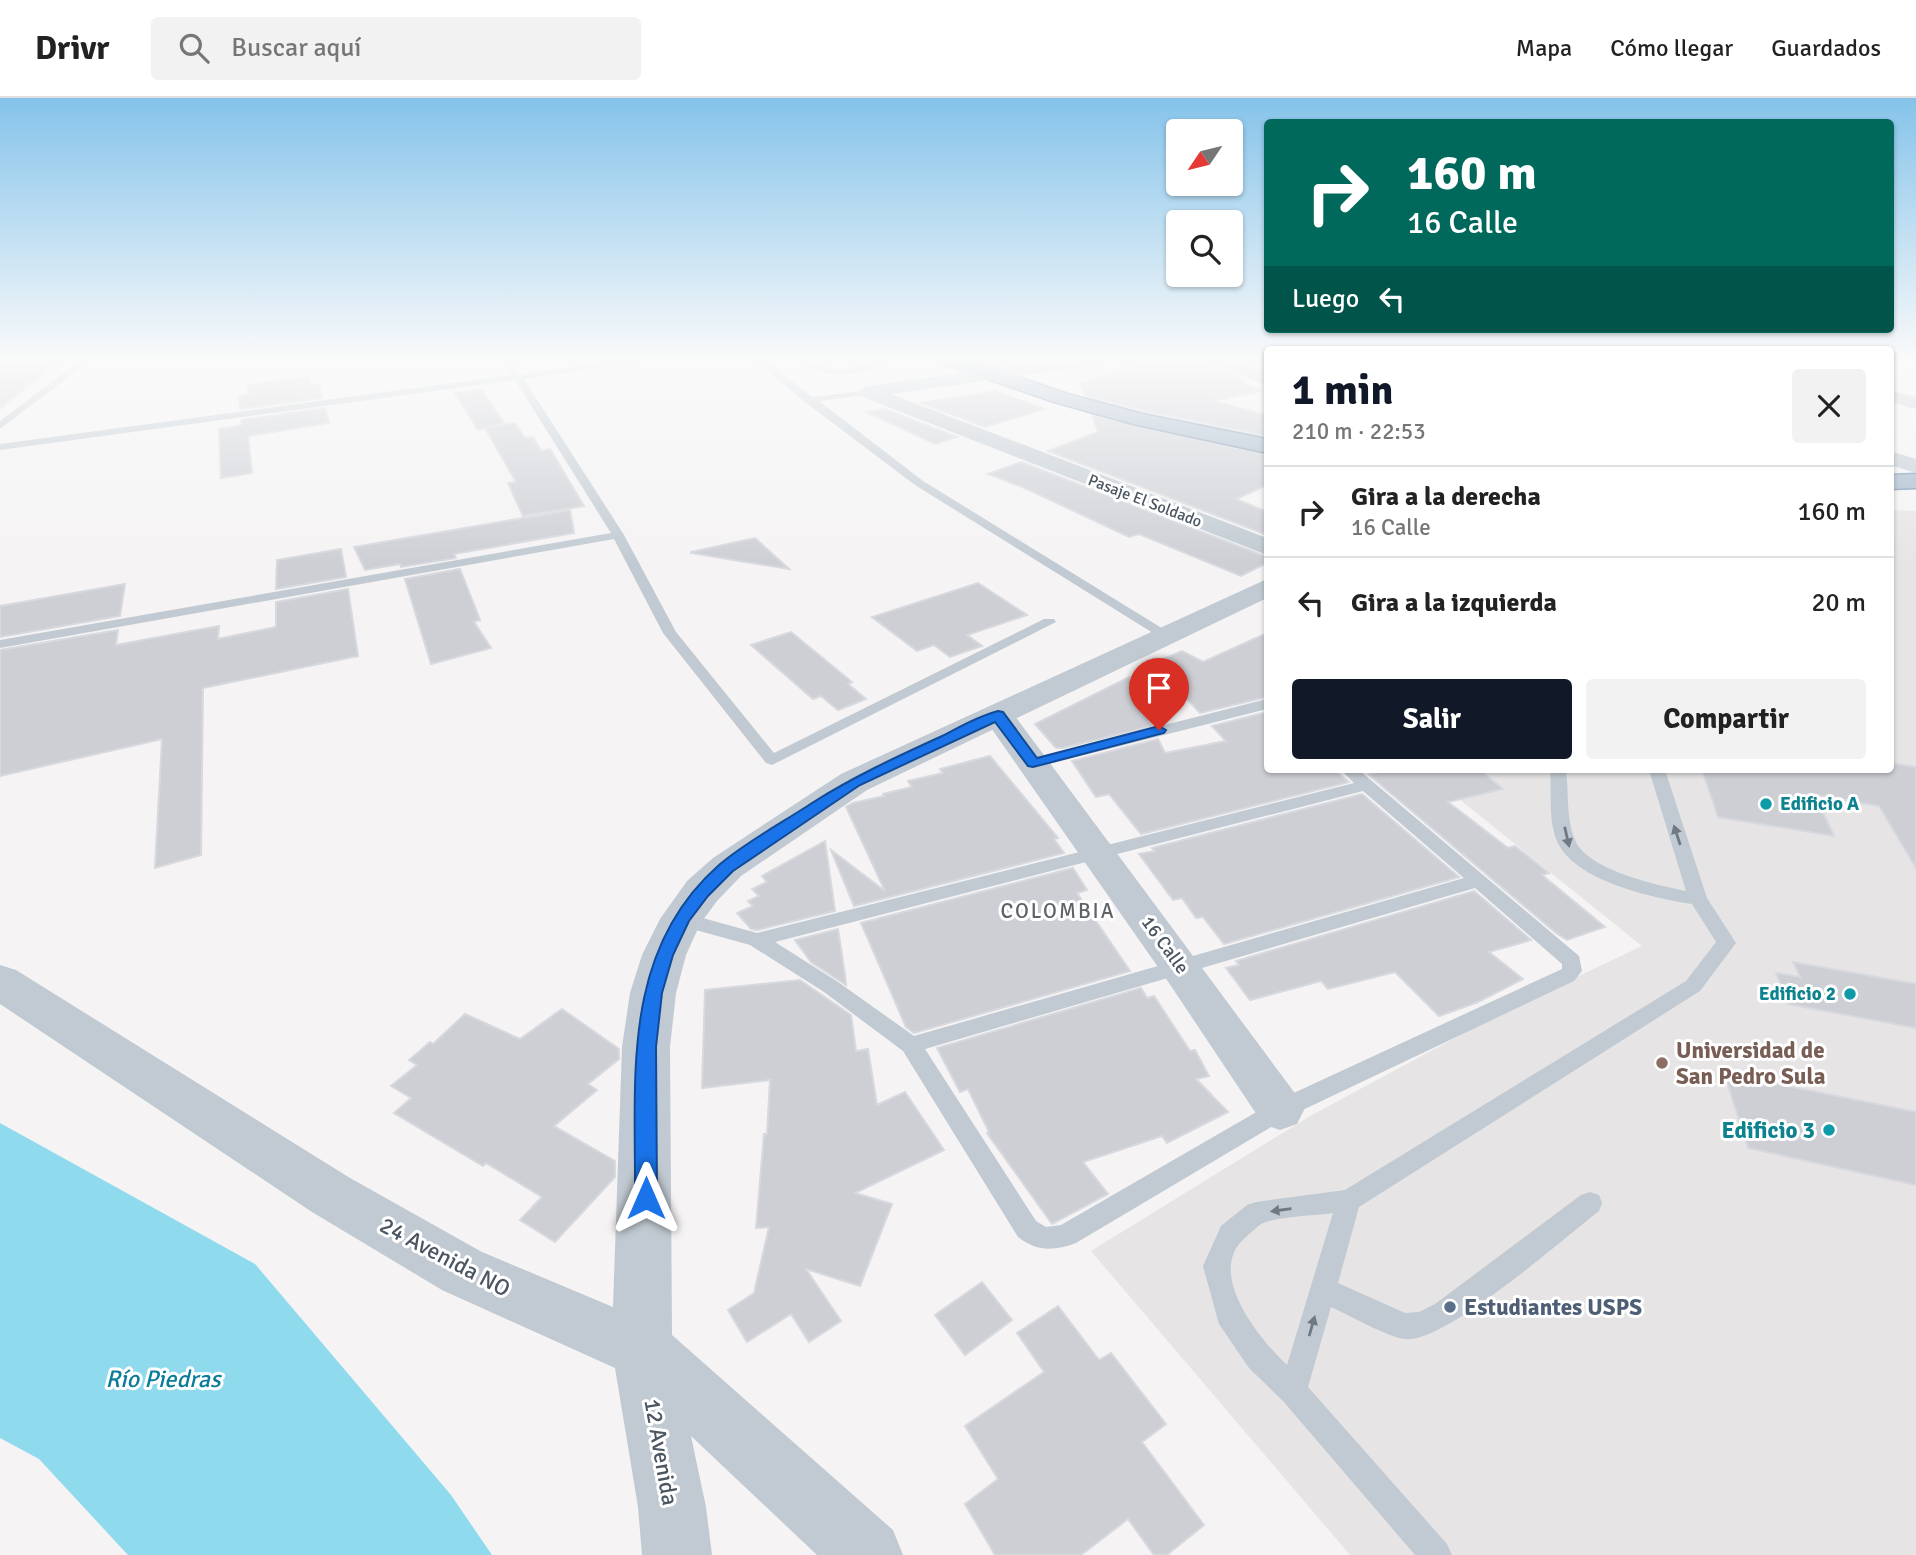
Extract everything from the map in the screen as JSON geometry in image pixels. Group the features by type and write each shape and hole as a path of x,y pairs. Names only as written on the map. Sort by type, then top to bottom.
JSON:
{"highway":[{"path":"1179,428 1264,445"},
{"path":"1894,482 1916,481"},
{"path":"1894,501 1916,500"}],"street":[{"name":"Pasaje El Soldado","path":"957,428 1264,546"},
{"path":"1894,459 1916,466"},
{"name":"12 Avenida","path":"677,1555 672,1507 642,1349 646,1047 653,993 664,955 681,919 702,891 727,867 854,782 1264,588"},
{"name":"16 Calle","path":"998,715 1182,969 1280,1110"},
{"name":"24 Avenida NO","path":"0,982 331,1195 462,1271 642,1349 868,1555"}],"lane":[{"path":"0,447 138,428"},
{"path":"549,428 618,535 670,633 772,760 1049,622"},
{"path":"845,428 919,483 1166,635"},
{"path":"0,643 618,535"},
{"path":"1033,763 1264,705"},
{"path":"681,919 758,940 831,987 911,1045 1027,1229 1037,1238 1049,1240 1067,1235 1280,1110 1567,976 1572,971 1572,961 1352,773"},
{"path":"1558,773 1566,841 1571,852 1624,881 1667,895 1698,899"},
{"path":"1436,1555 1293,1391 1259,1358 1229,1315 1216,1266 1230,1234 1256,1213 1349,1200 1693,986 1726,943 1698,899 1658,773"},
{"path":"758,940 1366,785"},
{"path":"911,1045 1182,969 1477,881"},
{"path":"1293,1391 1349,1200"},
{"path":"1323,1290 1397,1323 1421,1325 1445,1313 1590,1203"}],"shaded area":[{"name":"Universidad de San Pedro Sula","path":"1894,510 1916,511 1916,1555 1350,1555 1091,1251 1312,1115 1505,1011 1642,946 1427,773 1894,773"}],"water":[{"name":"Río Piedras","path":"0,1123 255,1264 451,1495 492,1555 128,1555 39,1459 0,1438"}],"building":[{"path":"298,428 248,436 252,473 221,478 219,429"},
{"path":"485,428 518,428 525,438 533,437 541,451 550,449 584,506 523,516 508,483 516,482"},
{"path":"900,428 934,428 957,437 935,444"},
{"path":"1097,428 1149,428 1264,454 1264,486 1236,499 1264,511 1264,534 1048,451 1098,432"},
{"path":"1228,428 1264,428 1264,435"},
{"path":"1021,462 1264,556 1264,564 1241,576 1139,534 1129,537 1027,489 988,474"},
{"path":"570,510 574,533 454,554 456,558 365,570 354,547"},
{"path":"755,538 789,569 691,553 691,552"},
{"path":"341,549 346,577 276,589 277,560"},
{"path":"460,569 480,620 474,622 491,648 431,664 405,579"},
{"path":"978,583 1027,615 967,635 982,646 950,657 934,645 917,651 872,617"},
{"path":"125,584 120,616 0,637 0,606"},
{"path":"348,589 358,656 203,688 201,855 155,868 162,739 0,776 0,650 118,630 116,645 219,626 218,639 276,627 276,602"},
{"path":"791,632 852,682 848,684 866,699 838,710 821,696 813,699 751,645"},
{"path":"1264,634 1264,698 1200,713 1153,663 1182,651 1203,662"},
{"path":"1129,677 1152,726 1056,748 1035,724"},
{"path":"1264,713 1264,773 1338,773 1349,782 1141,834 1109,794 1096,797 1072,761 1158,739 1165,753 1226,741 1212,726"},
{"path":"990,756 1058,838 1054,839 1064,853 854,906 831,850 885,891 846,807 912,787 908,781 943,773 940,769"},
{"name":"Edificio A","path":"1894,764 1916,767 1916,868 1879,806 1815,795 1834,836 1718,817 1703,773 1894,773"},
{"path":"1484,773 1503,789 1448,802 1508,848 1515,846 1549,873 1542,875 1605,927 1567,940 1556,933 1369,775"},
{"path":"1362,794 1459,877 1224,944 1203,917 1196,918 1182,898 1173,900 1139,854 1155,851 1152,848"},
{"path":"825,841 835,911 757,930 751,929 737,913 753,906 748,901 759,896 752,889 767,882 762,876"},
{"path":"1073,868 1087,890 1077,893 1130,971 914,1033 906,1027 861,923"},
{"path":"1474,891 1531,940 1489,952 1523,979 1478,1002 1439,1016 1395,972 1328,989 1321,981 1250,1000 1226,968 1239,965 1236,961"},
{"path":"838,929 846,985 811,962 795,940"},
{"name":"Edificio 2","path":"1793,962 1916,984 1916,1028 1788,1004 1776,973 1800,977"},
{"path":"800,980 851,1015 856,1051 868,1049 877,1105 905,1092 944,1150 855,1193 892,1204 860,1286 806,1269 841,1321 809,1342 791,1314 747,1342 728,1310 754,1293 769,1227 756,1228 770,1080 702,1088 705,990"},
{"path":"1141,988 1147,998 1154,996 1190,1051 1195,1050 1209,1076 1196,1079 1228,1112 1167,1143 1162,1136 1083,1162 1108,1194 1052,1224 987,1133 989,1132 968,1089 960,1092 937,1048"},
{"path":"562,1009 619,1049 619,1059 588,1084 597,1090 554,1126 615,1161 615,1177 555,1242 520,1220 542,1197 486,1163 483,1166 394,1113 411,1098 391,1086 417,1065 409,1060 430,1042 433,1044 465,1014 520,1039"},
{"name":"Edificio 3","path":"1724,1073 1916,1112 1916,1185 1748,1148"},
{"path":"982,1282 1012,1320 965,1355 935,1315"},
{"path":"1058,1306 1099,1360 1111,1353 1166,1424 1142,1442 1204,1525 1167,1555 1154,1555 1128,1519 1081,1555 995,1555 965,1504 998,1479 965,1426 1044,1372 1017,1333"}],"place":[{"name":"Edificio A","path":"1766,804"},
{"name":"Edificio 2","path":"1850,994"},
{"name":"Universidad de San Pedro Sula","path":"1662,1063"},
{"name":"Edificio 3","path":"1829,1130"},
{"name":"Estudiantes USPS","path":"1450,1307"}],"district":[{"name":"COLOMBIA","path":"1058,911"}],"route":[{"path":"646,1198 646,1047 653,993 664,955 681,919 702,891 727,867 854,782 998,715 1033,763 1159,730"}]}
